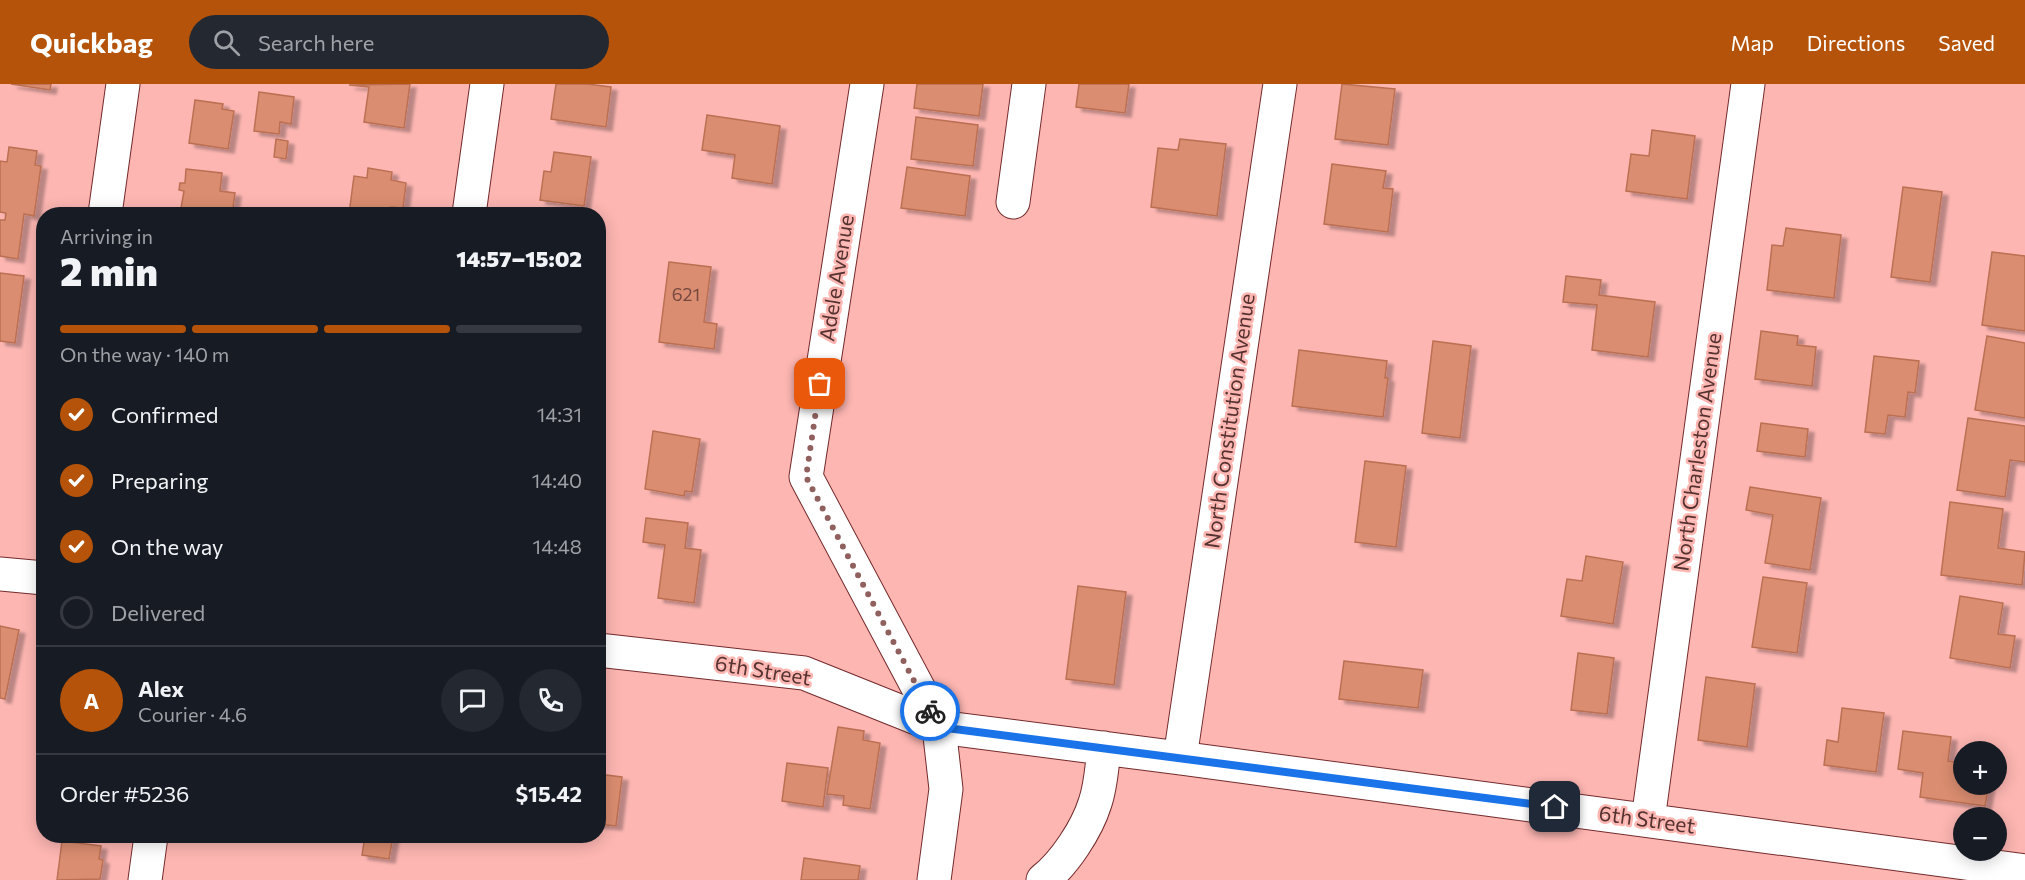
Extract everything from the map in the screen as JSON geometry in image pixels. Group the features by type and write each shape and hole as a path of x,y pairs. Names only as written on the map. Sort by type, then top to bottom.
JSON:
{"street":[{"path":"106,207 123,84"},
{"path":"470,207 487,84"},
{"name":"Adele Avenue","path":"867,84 806,477 939,727"},
{"path":"1013,202 1029,84"},
{"name":"North Constitution Avenue","path":"1180,758 1280,84"},
{"name":"North Charleston Avenue","path":"1648,820 1748,84"},
{"path":"0,574 36,577"},
{"name":"6th Street","path":"606,651 804,673 939,727 2025,871"},
{"path":"934,880 946,789 939,727"},
{"path":"1043,880 1065,858 1086,823 1095,803 1104,748"},
{"path":"145,880 150,843"}],"building":[{"path":"11,84 51,84 50,90"},
{"path":"410,84 404,128 364,122 369,87 349,85"},
{"path":"556,84 611,87 606,127 551,119"},
{"path":"917,84 983,84 979,116 914,108"},
{"path":"1079,84 1129,84 1125,113 1076,107"},
{"path":"1342,84 1395,89 1388,145 1335,139"},
{"path":"259,92 294,97 291,124 280,122 279,134 254,131"},
{"path":"195,100 223,104 222,109 234,111 228,149 189,143"},
{"path":"707,115 780,126 772,184 732,178 735,155 702,150"},
{"path":"916,117 978,125 973,166 911,159"},
{"path":"1652,130 1695,136 1687,199 1626,191 1631,154 1649,156"},
{"path":"276,139 288,141 286,159 274,157"},
{"path":"1180,139 1226,144 1217,216 1151,207 1158,148 1178,150"},
{"path":"9,147 37,151 35,165 41,166 34,216 24,214 18,259 0,256 0,220 5,220 6,213 0,212 0,161 7,162"},
{"path":"554,152 591,157 584,206 540,200 544,171 551,172"},
{"path":"1332,164 1386,171 1383,188 1393,189 1388,232 1324,224"},
{"path":"907,167 970,176 965,216 901,208"},
{"path":"368,168 392,172 391,180 406,183 403,207 350,207 354,176 367,178"},
{"path":"186,169 222,173 220,191 235,193 233,207 181,207 184,191 179,190 180,183 185,183"},
{"path":"1903,187 1942,192 1930,282 1891,277"},
{"path":"1786,228 1841,235 1834,298 1767,290 1772,245 1783,246"},
{"path":"1992,252 2025,256 2025,331 1982,325"},
{"path":"669,262 711,267 704,322 717,324 714,349 659,342"},
{"path":"0,273 24,276 15,343 0,341"},
{"path":"1566,276 1601,280 1599,295 1655,302 1648,357 1592,350 1597,305 1563,302"},
{"path":"1761,331 1798,336 1797,345 1816,347 1812,386 1755,379"},
{"path":"1987,336 2025,343 2025,418 1975,410"},
{"path":"1433,341 1471,346 1460,438 1422,433"},
{"path":"1299,350 1387,361 1385,378 1388,378 1383,417 1292,406"},
{"path":"1874,356 1919,361 1915,393 1908,392 1905,417 1888,415 1885,434 1865,432"},
{"path":"1968,418 2025,426 2025,462 2010,460 2005,497 1957,490"},
{"path":"1761,423 1808,429 1805,457 1757,451"},
{"path":"653,431 700,439 692,492 685,491 684,496 645,489"},
{"path":"1365,461 1406,466 1396,547 1355,542"},
{"path":"1750,487 1821,498 1810,570 1765,563 1773,515 1746,510"},
{"path":"1950,502 2003,509 1998,548 2025,552 2022,585 1941,575"},
{"path":"646,518 688,523 685,548 701,550 694,603 658,598 665,545 643,542"},
{"path":"1586,556 1623,562 1613,624 1561,616 1567,579 1582,581"},
{"path":"1763,577 1807,583 1797,653 1752,647"},
{"path":"1078,586 1126,592 1114,685 1066,679"},
{"path":"1960,596 2003,603 1998,634 2015,636 2010,668 1950,658"},
{"path":"0,626 19,630 5,699 0,698"},
{"path":"1578,653 1614,658 1607,714 1571,710"},
{"path":"1344,661 1423,670 1418,708 1339,699"},
{"path":"1706,677 1755,684 1747,747 1698,740"},
{"path":"1842,708 1884,713 1876,772 1824,765 1827,740 1838,742"},
{"path":"838,727 864,731 863,740 880,743 870,809 843,805 844,796 827,794"},
{"path":"1903,731 1951,737 1948,761 1953,762 1953,795 1987,795 1985,806 1920,797 1923,773 1898,769"},
{"path":"787,763 828,768 823,807 782,801"},
{"path":"606,775 622,777 616,826 606,825"},
{"path":"62,843 101,846 99,859 103,860 100,879 57,880"},
{"path":"364,843 392,843 389,859 362,855"},
{"path":"804,858 860,866 858,880 801,880"}],"way so far":[{"path":"820,384 806,477 930,711"}],"route":[{"path":"930,711 939,727 1555,807"}]}
